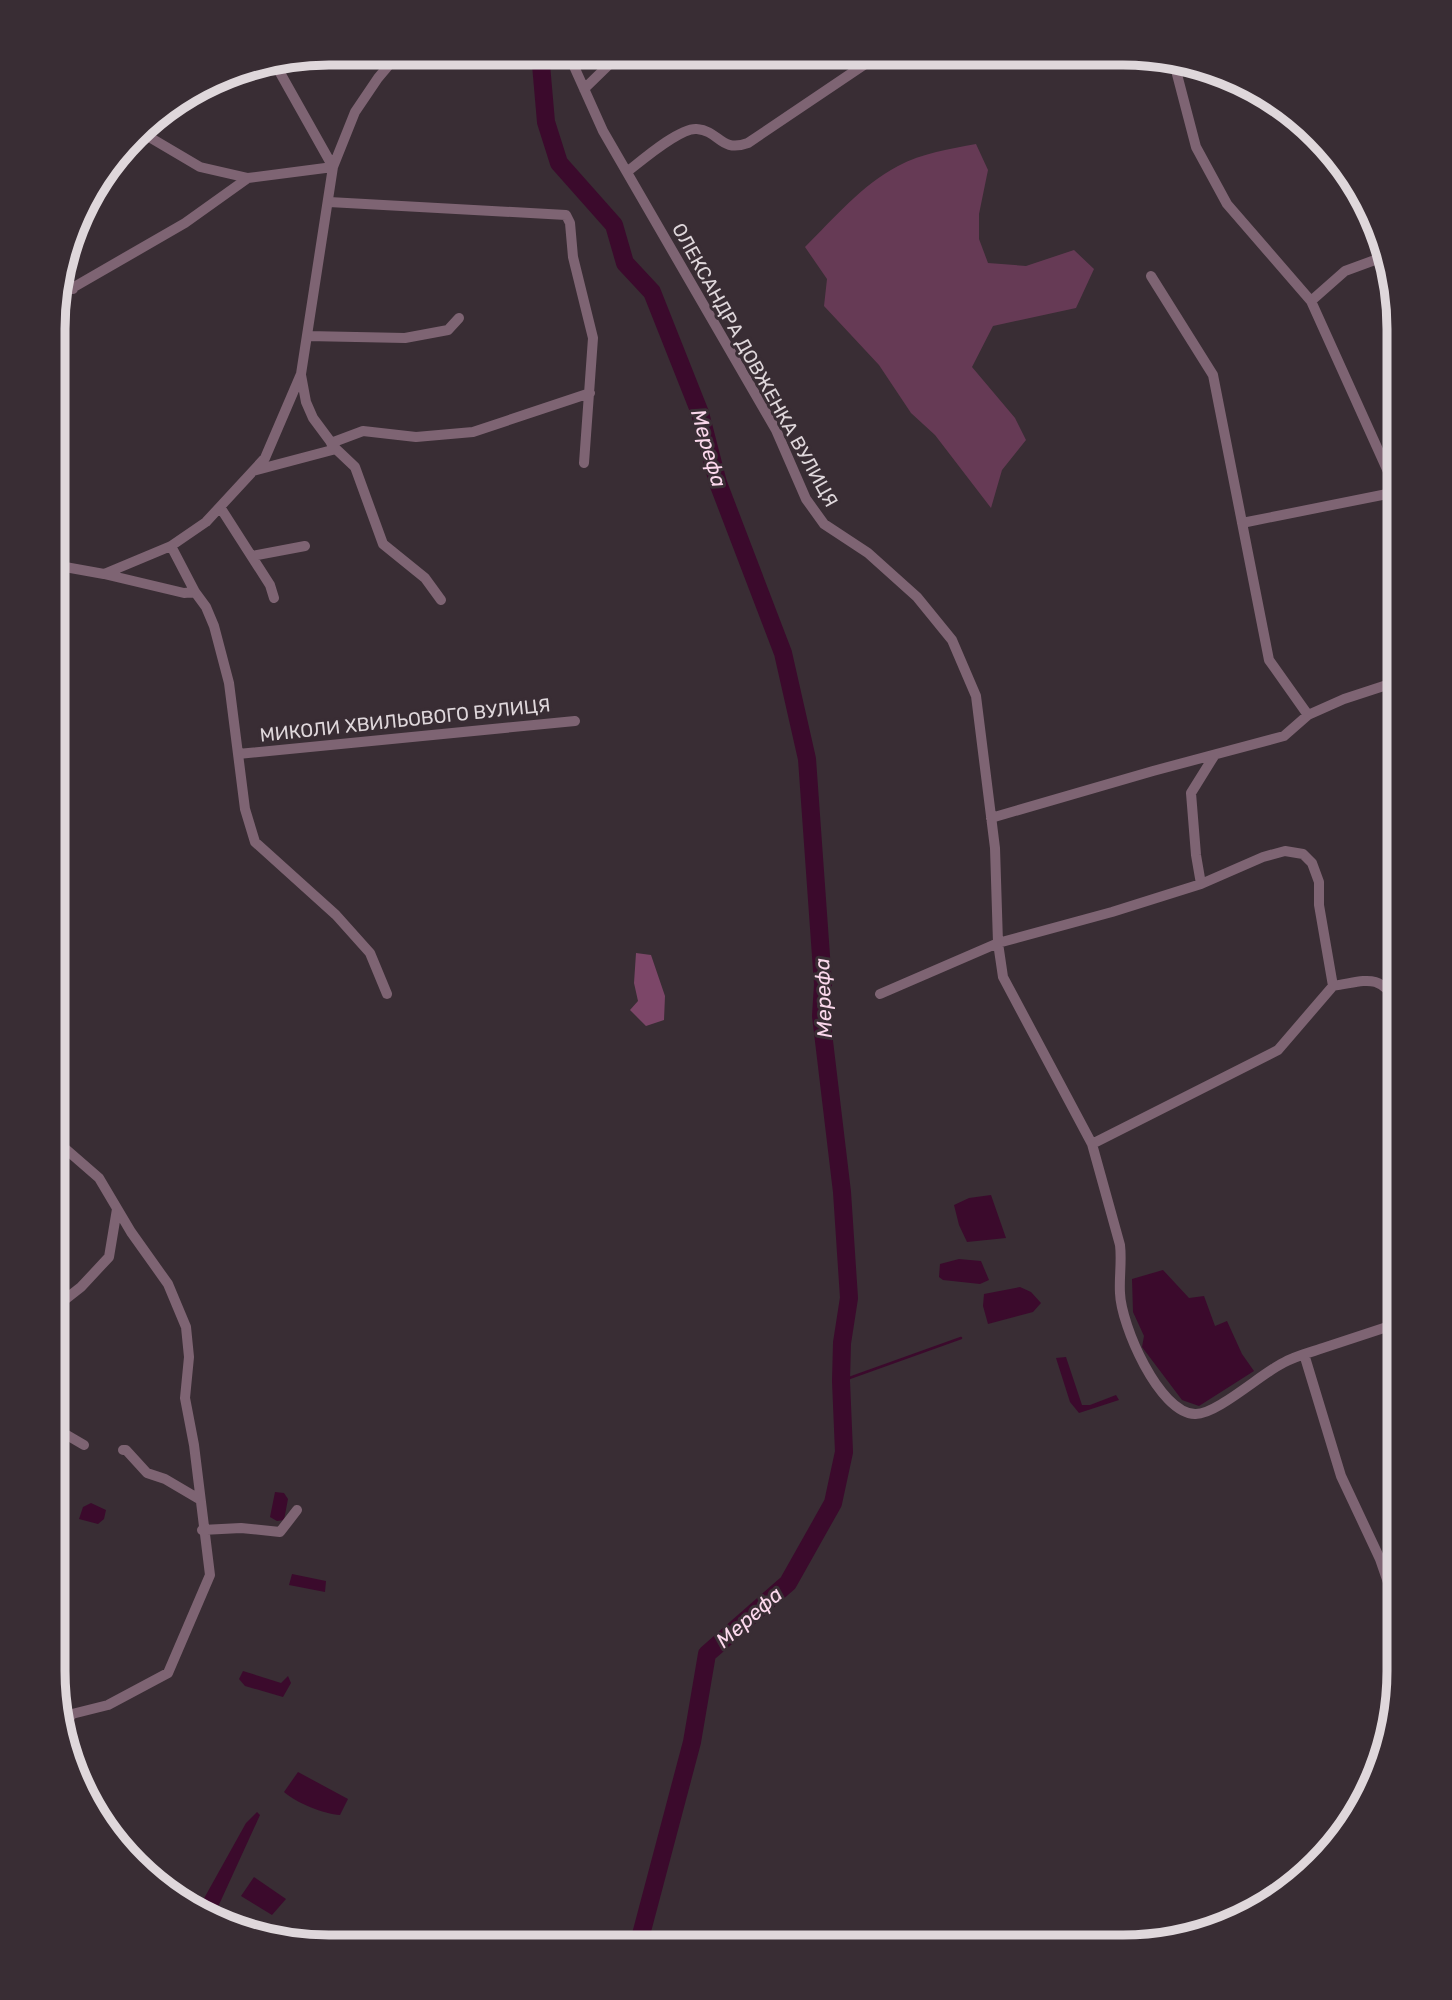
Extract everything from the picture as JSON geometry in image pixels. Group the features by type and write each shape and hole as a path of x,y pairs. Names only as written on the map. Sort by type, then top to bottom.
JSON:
{"street":[{"path":"104,574 172,546 206,522 265,458 301,374 333,167 355,112 389,65"},
{"name":"ОЛЕКСАНДРА ДОВЖЕНКА ВУЛИЦЯ","path":"573,65 603,131 776,430 806,499 824,524 868,553 917,597 952,640 976,696 995,848 998,943 1003,977 1093,1144 1121,1245 1120,1294 1126,1326 1142,1362 1176,1406 1194,1414 1206,1412 1286,1361 1387,1327"},
{"path":"584,89 609,65"},
{"path":"627,172 681,132 696,128 712,135 724,145 735,148 748,143 864,65"},
{"path":"278,70 333,167"},
{"path":"1176,70 1196,147 1227,204 1311,301 1387,465"},
{"path":"148,136 200,167 247,178 333,167"},
{"path":"68,292 185,223 247,178"},
{"path":"329,202 557,212 566,215 570,223 573,257 593,338 584,463"},
{"path":"1311,301 1345,271 1377,259"},
{"path":"1151,276 1213,375 1269,660 1308,715"},
{"path":"69,283 73,289"},
{"path":"307,336 405,338 448,330 459,318"},
{"path":"301,374 306,402 313,418 333,446 355,467 383,544 425,578 442,600"},
{"path":"253,471 333,446 363,431 416,437 473,432 590,393"},
{"path":"1242,523 1387,493"},
{"path":"220,507 270,585 274,598"},
{"path":"172,546 214,626 229,682 245,809 255,842 337,915 370,953 387,994"},
{"path":"252,556 305,546"},
{"path":"65,567 172,590 195,592"},
{"path":"991,818 1284,736 1308,715 1387,685"},
{"name":"МИКОЛИ ХВИЛЬОВОГО ВУЛИЦЯ","path":"237,754 575,721"},
{"path":"1201,884 1191,793 1214,756"},
{"path":"880,994 998,943 1201,884 1263,857 1286,851 1303,854 1312,863 1319,882 1319,905 1333,986"},
{"path":"1093,1144 1278,1050 1333,986 1375,980 1387,987"},
{"path":"65,1149 99,1178 168,1284 186,1327 189,1357 185,1398 194,1445 202,1530 210,1575 168,1673 108,1705 68,1713"},
{"path":"65,1300 109,1257 117,1209"},
{"path":"1304,1354 1341,1476 1387,1579"},
{"path":"65,1436 85,1446"},
{"path":"122,1450 126,1450 147,1473 165,1479 199,1499"},
{"path":"202,1530 241,1528 280,1532 297,1510"}],"shaded area":[{"path":"976,144 988,170 979,214 979,239 988,263 1026,266 1074,250 1094,269 1076,308 993,326 972,367 1015,418 1026,440 1002,470 991,508 935,435 911,413 879,365 824,306 827,279 805,247 849,203 872,183 898,166 936,152"},
{"path":"636,953 651,955 665,996 664,1020 646,1026 630,1010 638,1001 634,983"},
{"path":"991,1195 1006,1238 967,1242 954,1205 969,1198"},
{"path":"959,1259 981,1261 989,1280 980,1284 943,1280 939,1277 940,1264"},
{"path":"1163,1270 1189,1298 1204,1296 1215,1326 1227,1321 1242,1354 1254,1371 1199,1406 1182,1400 1142,1347 1144,1336 1133,1312 1132,1279"},
{"path":"1020,1287 1031,1292 1041,1303 1033,1312 988,1324 983,1306 984,1294"},
{"path":"1066,1357 1082,1405 1090,1405 1116,1395 1119,1400 1079,1413 1070,1402 1056,1358"},
{"path":"275,1492 284,1493 288,1499 284,1520 277,1521 270,1517"},
{"path":"91,1503 106,1510 104,1519 98,1524 79,1519 83,1507"},
{"path":"292,1574 326,1581 325,1592 289,1585"},
{"path":"243,1671 281,1683 288,1676 291,1683 283,1697 245,1686 239,1679"},
{"path":"298,1772 348,1799 340,1815 310,1807 284,1792"},
{"path":"257,1812 260,1815 217,1910 202,1903 246,1823"},
{"path":"254,1877 286,1899 272,1915 241,1896"}],"waterway":[{"name":"Мерефа","path":"541,65 546,122 559,163 614,225 625,263 652,292 700,413 718,483 783,653 807,759 823,984 821,1016 842,1192 849,1298 842,1343 844,1452 833,1503 788,1583 707,1654 692,1742 641,1935"},
{"path":"841,1381 961,1338"}]}
